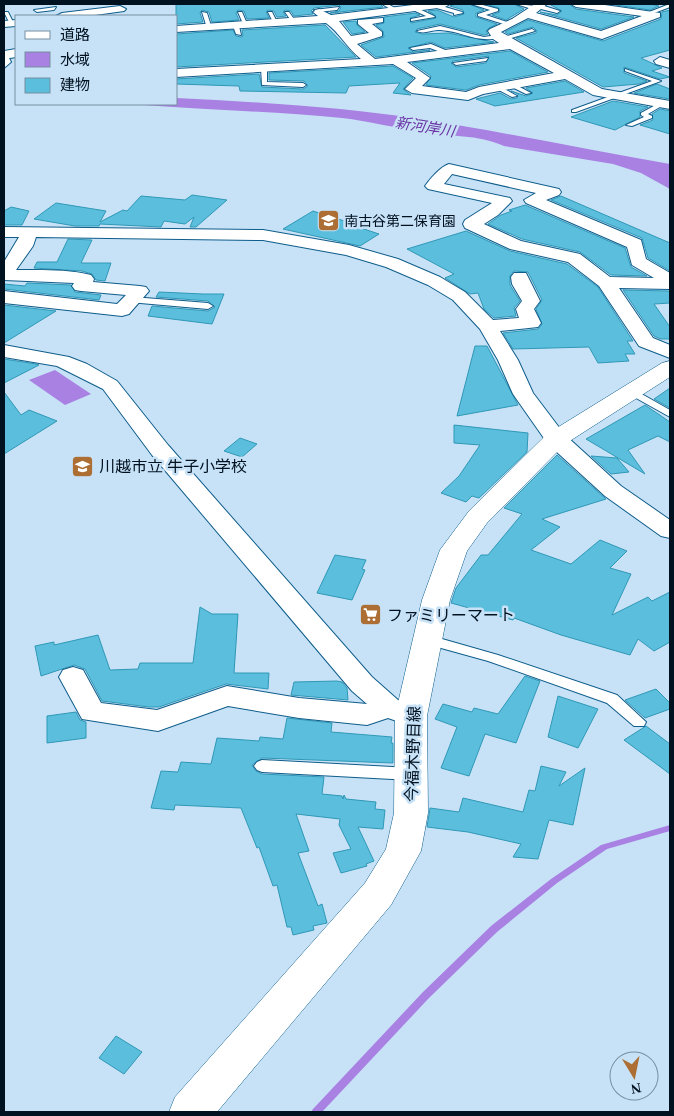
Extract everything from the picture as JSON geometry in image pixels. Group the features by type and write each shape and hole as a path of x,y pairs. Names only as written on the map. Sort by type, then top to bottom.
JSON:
{"main road":[{"name":"今福木野目線","path":"190,1112 378,894 403,851 408,827 411,774 399,711 428,640 436,600 454,550 478,517 556,439 670,368"}],"street":[{"path":"585,4 652,14"},
{"path":"348,40 360,40 378,34 362,22 374,17 396,11 414,14 435,5"},
{"path":"56,11 91,7 121,10"},
{"path":"313,7 329,19 353,47 372,63"},
{"path":"666,104 598,92 503,40 494,31 510,24 532,7 602,35 652,14 670,11"},
{"path":"182,31 241,28 290,17 329,19 374,17 392,27"},
{"path":"179,74 269,66 372,63 451,55 503,40"},
{"path":"395,60 424,78 412,89 468,96 479,91 497,87 513,90 566,75"},
{"path":"670,280 638,261 635,244 532,200 553,192 449,169 433,186 504,201 492,212 471,224 516,245 574,258 584,268 606,282 646,342 670,352"},
{"path":"4,232 226,233 300,240 349,250 392,263 434,281 459,296 488,326 508,360 523,394 556,439 613,491 670,531"},
{"path":"4,275 24,246 29,232"},
{"path":"4,275 48,275 85,279 81,286 140,291 122,310 4,297"},
{"path":"488,326 531,323 525,309 531,301 521,284 520,277"},
{"path":"606,282 670,284"},
{"path":"4,351 62,361 80,368 110,385 160,450 362,684 399,711"},
{"path":"74,677 92,712 158,721 227,696 299,708 367,715 399,711"}],"lane":[{"path":"385,4 396,11"},
{"path":"474,4 496,10 480,15 510,24"},
{"path":"435,5 460,12 456,14"},
{"path":"313,7 337,8"},
{"path":"532,7 557,11"},
{"path":"37,10 56,11"},
{"path":"204,13 215,29"},
{"path":"240,13 241,28"},
{"path":"420,31 440,28 484,40 503,40 532,31"},
{"path":"413,48 431,46 451,55 474,60 486,59"},
{"path":"451,55 474,60"},
{"path":"451,55 464,67"},
{"path":"269,66 264,84 303,85"},
{"path":"574,111 658,81 627,70"},
{"path":"513,90 528,93"},
{"path":"630,125 650,117 642,114 666,104"},
{"path":"132,300 208,306"},
{"path":"631,391 670,414"},
{"path":"428,640 493,658 612,699 639,722"},
{"path":"262,766 411,774"}],"water":[{"name":"新河岸川","path":"178,98 330,108 421,119 670,164 670,189 641,173 613,164 504,146 484,139 432,134 342,118 143,105 178,105"},
{"path":"55,370 91,394 65,405 29,380"}],"building":[{"path":"176,4 380,4 383,7 330,13 339,11 341,7 339,5 314,8 311,11 313,14 294,16 291,11 285,10 283,12 286,16 277,17 274,11 268,10 266,12 269,18 247,19 244,11 238,10 236,13 239,20 212,22 209,12 202,10 200,13 203,22 178,24 178,15 176,15"},
{"path":"469,4 484,10 476,13 476,17 497,24 489,28 486,31 488,34 484,35 440,24 417,29 415,32 423,34 448,33 494,42 445,48 431,42 408,48 413,52 430,50 376,57 361,45 384,37 383,31 376,25 384,23 384,17 415,13 420,15 410,18 411,23 436,18 435,15 428,11 437,10 454,17 464,14 463,10 450,6"},
{"path":"485,4 514,4 524,9 506,20 492,15 500,12 499,8"},
{"path":"549,4 569,4 576,9 634,17 601,29 540,12 557,15 562,11"},
{"path":"609,4 650,4 659,6 650,10"},
{"path":"670,10 670,50 641,58 662,68 652,71 670,77 660,79 624,67 624,73 647,81 639,84 603,87 516,38 536,33 537,31 533,27 508,34 505,32 528,20 603,41 661,19 662,12"},
{"path":"356,21 357,25 365,32 352,34 343,22"},
{"path":"325,25 356,57 178,67 178,34 233,30 236,36 241,37 243,36 242,30"},
{"path":"510,51 548,72 479,85 466,90 426,85 431,76 412,63","holes":["489,56 486,63 456,67 451,63 453,61"]},
{"path":"393,66 413,78 403,89 411,95 393,93 400,83 349,86 346,93 240,91 239,86 178,84 178,79 259,74 262,87 303,89 308,86 304,81 269,80 269,73"},
{"path":"565,81 584,92 495,106 476,99 500,93 511,99 517,98 518,94 511,91 526,96 533,93 526,88"},
{"path":"657,84 670,89 670,99 634,93"},
{"path":"613,101 648,107 640,111 640,117 615,130 571,117"},
{"path":"660,109 670,111 670,134 640,125 653,120 652,114"},
{"path":"192,195 227,200 196,227 190,227 194,217 185,224 164,221 161,227 100,224 99,226 75,226 34,219 56,203 106,211 100,222 123,210 127,211 141,196 185,200"},
{"path":"561,196 670,243 670,271 648,258 642,238 551,200"},
{"path":"525,205 625,248 631,267 647,276 611,275 580,252 522,239 488,224 501,215 512,211 509,210"},
{"path":"11,207 29,211 22,225 4,225 4,211"},
{"path":"313,211 379,234 360,246 283,229"},
{"path":"466,231 510,251 567,264 598,287 633,341 627,341 635,354 625,354 629,361 598,363 589,347 513,349 503,333 538,329 542,324 536,309 542,300 528,272 514,271 510,276 510,285 520,301 514,308 516,316 494,318 484,309 478,293 470,294 445,278 454,274 407,249"},
{"path":"68,239 92,240 81,263 111,263 105,281 96,280 92,274 82,271 34,268 37,262 57,262"},
{"path":"27,283 71,285 75,292 101,295 99,300 4,289 4,284 25,286"},
{"path":"623,290 670,291 670,303 654,304 670,327 670,339 661,339 654,336"},
{"path":"159,292 224,294 212,324 148,316 152,306 208,311 215,307 208,301 156,297"},
{"path":"4,305 56,311 4,343"},
{"path":"475,346 487,346 518,405 457,416"},
{"path":"4,359 36,364 39,365 4,383"},
{"path":"670,388 670,408 654,399"},
{"path":"4,392 21,415 29,410 57,421 4,454"},
{"path":"645,405 670,422 670,442 658,436 628,450 645,474 586,439"},
{"path":"454,425 528,433 527,452 479,498 472,496 466,502 441,493 459,476 480,445 454,443"},
{"path":"240,438 257,444 242,457 224,451"},
{"path":"557,455 606,499 542,519 560,527 531,550 571,564 600,540 627,551 610,568 631,574 612,615 648,597 652,601 670,592 670,642 654,651 638,639 630,655 561,635 514,618 513,620 451,603 456,588 481,555 488,555 522,514 504,508"},
{"path":"591,456 617,458 629,472 611,474"},
{"path":"335,555 366,560 362,569 365,570 352,600 317,593"},
{"path":"200,607 212,614 238,614 234,673 269,673 268,689 226,684 159,707 149,707 102,701 85,669 74,665 41,676 35,646 54,642 54,645 98,635 110,670 138,669 140,663 193,663"},
{"path":"525,676 540,681 516,743 485,734 469,776 441,768 457,727 435,719 443,704 472,712 474,708 498,714"},
{"path":"294,682 342,682 347,688 348,700 291,695"},
{"path":"656,689 670,703 670,709 645,718 625,700"},
{"path":"558,696 598,709 578,748 548,737"},
{"path":"76,712 80,720 86,722 86,738 47,743 47,716"},
{"path":"287,718 332,723 331,732 392,737 391,743 393,743 393,763 262,758 252,765 256,771 262,774 324,777 322,794 342,796 343,799 344,795 346,799 376,802 375,809 385,810 383,829 358,827 374,861 366,864 367,866 341,873 333,853 351,849 339,825 340,819 296,814 309,851 298,853 318,906 322,904 327,923 313,926 314,930 293,935 291,927 287,927 277,885 273,886 259,847 257,848 241,808 175,805 174,810 151,808 161,771 178,772 181,762 211,764 217,738 259,741 260,737 283,739"},
{"path":"646,726 670,744 670,774 624,740"},
{"path":"541,766 566,772 559,786 585,768 573,825 549,820 538,859 513,857 521,844 468,832 427,827 430,808 459,812 463,798 523,812 529,790 535,791"},
{"path":"116,1036 142,1052 124,1074 99,1058"}],"waterway":[{"path":"316,1112 426,995 494,929 554,881 604,847 670,828"}],"place":[{"name":"南古谷第二保育園","path":"328,221"},
{"name":"川越市立 牛子小学校","path":"83,466"},
{"name":"ファミリーマート","path":"371,615"}]}
